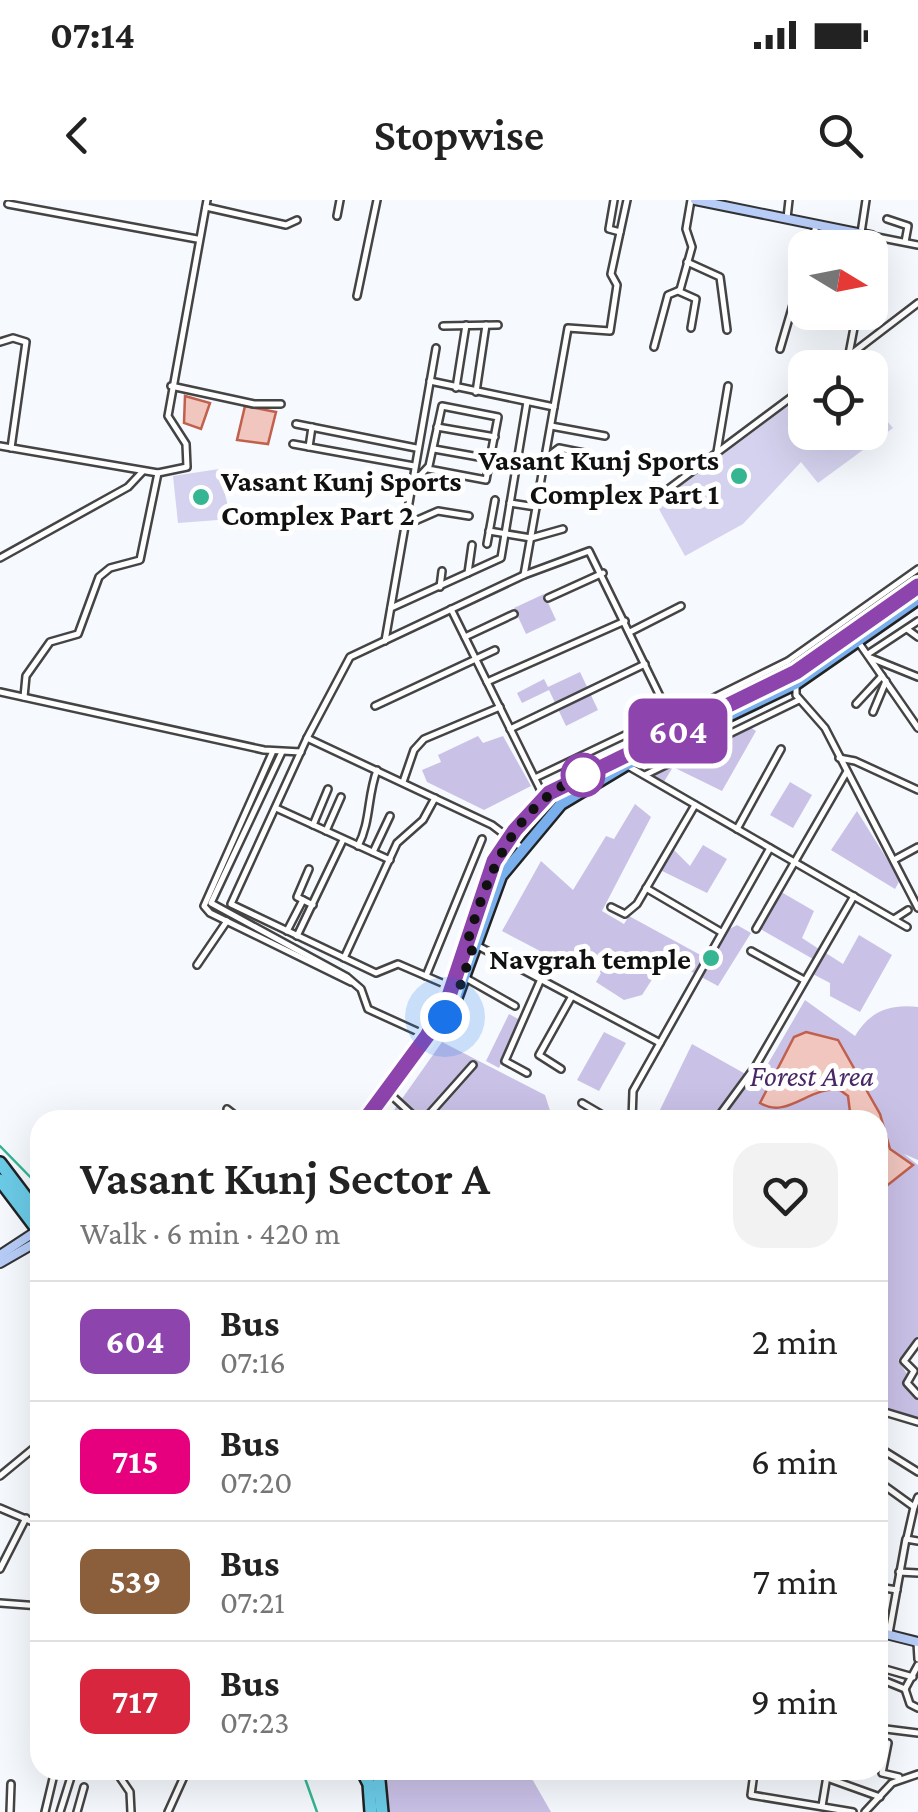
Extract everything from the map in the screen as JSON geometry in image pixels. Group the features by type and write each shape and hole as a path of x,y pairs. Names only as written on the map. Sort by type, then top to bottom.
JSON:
{"highway":[{"path":"0,1164 30,1203"},
{"path":"0,1180 30,1220"},
{"path":"367,1780 371,1812"},
{"path":"379,1780 382,1812"}],"main road":[{"path":"377,1110 433,1038 464,977 494,861 544,798 560,786 676,731 853,634 918,586"},
{"path":"376,1110 427,1036 490,899 521,846 570,796 626,764 797,683 918,599"}],"street":[{"path":"337,216 340,200"},
{"path":"357,296 378,200"},
{"path":"614,200 610,230 620,232"},
{"path":"524,575 568,328 610,331 617,288 611,274 627,200"},
{"path":"678,291 692,246 686,232 693,200 846,230"},
{"path":"787,218 790,200"},
{"path":"861,230 866,200"},
{"path":"0,446 158,473 184,469 190,462 186,444 169,422 171,386 207,203 282,225 297,220"},
{"path":"8,204 198,240"},
{"path":"886,219 908,226 905,242"},
{"path":"815,230 817,224"},
{"path":"888,239 918,244"},
{"path":"687,262 720,277 727,330"},
{"path":"654,347 668,295 678,291 696,300 691,328"},
{"path":"856,350 918,303"},
{"path":"780,349 788,322"},
{"path":"444,326 498,324"},
{"path":"476,392 486,325"},
{"path":"456,388 466,326"},
{"path":"0,342 13,338 26,342 12,448"},
{"path":"385,641 436,348"},
{"path":"429,381 554,407"},
{"path":"171,386 281,404"},
{"path":"717,453 728,386"},
{"path":"664,494 788,400"},
{"path":"390,608 501,558 527,402"},
{"path":"412,484 428,468 444,405 497,416 486,481 428,468"},
{"path":"296,424 416,448"},
{"path":"551,426 605,436"},
{"path":"309,447 312,427"},
{"path":"437,427 494,437"},
{"path":"293,444 414,466"},
{"path":"545,459 559,448 584,453 582,470"},
{"path":"433,449 490,459"},
{"path":"0,558 130,485 143,470"},
{"path":"24,697 26,676 50,642 78,634 98,577 110,568 142,557 158,473"},
{"path":"487,544 495,500"},
{"path":"510,504 536,507"},
{"path":"406,525 438,511 469,516"},
{"path":"489,531 531,538 563,529"},
{"path":"468,574 472,545"},
{"path":"452,988 393,964 376,973 231,904 347,660 524,575 586,551 594,555 676,731"},
{"path":"535,778 670,716 768,680 918,570"},
{"path":"440,587 442,571"},
{"path":"548,598 602,573"},
{"path":"630,632 681,606"},
{"path":"451,609 544,798"},
{"path":"465,637 514,614"},
{"path":"487,682 625,621"},
{"path":"870,656 918,621"},
{"path":"907,629 918,637"},
{"path":"859,643 918,727"},
{"path":"375,706 496,650"},
{"path":"870,656 918,678"},
{"path":"510,729 645,664"},
{"path":"856,704 884,678"},
{"path":"873,712 884,678"},
{"path":"797,683 799,700 820,719 918,908"},
{"path":"0,692 274,751 301,752"},
{"path":"644,775 799,700"},
{"path":"403,782 414,750 424,739 500,707"},
{"path":"702,728 708,741"},
{"path":"307,738 435,798 521,846"},
{"path":"736,829 781,748"},
{"path":"274,751 204,899 207,911 350,982"},
{"path":"282,752 211,903 361,989 368,1008 427,1036"},
{"path":"838,758 856,761 918,790"},
{"path":"626,764 907,927"},
{"path":"358,846 369,824 368,797 377,770"},
{"path":"756,929 846,772"},
{"path":"313,825 328,789"},
{"path":"326,831 341,796"},
{"path":"344,958 400,840 423,820 435,798"},
{"path":"612,907 628,913 695,805"},
{"path":"276,808 390,860"},
{"path":"374,852 390,816"},
{"path":"297,936 343,839"},
{"path":"426,976 482,839"},
{"path":"631,1110 630,1097 770,848"},
{"path":"894,860 918,848"},
{"path":"309,869 297,896 313,905"},
{"path":"646,888 722,932"},
{"path":"724,1110 752,1072 854,896"},
{"path":"287,931 302,900"},
{"path":"893,919 908,910"},
{"path":"197,965 227,921"},
{"path":"471,942 660,1043"},
{"path":"751,951 804,980"},
{"path":"464,977 515,1006"},
{"path":"527,1073 505,1061 540,979"},
{"path":"561,1069 539,1055 572,996"},
{"path":"431,1110 473,1066"},
{"path":"390,1094 409,1110"},
{"path":"582,1102 595,1110"},
{"path":"0,1255 30,1239"},
{"path":"0,1263 30,1241"},
{"path":"918,1342 904,1361 914,1372 907,1383 918,1395"},
{"path":"888,1413 918,1422"},
{"path":"0,1476 30,1451"},
{"path":"888,1453 918,1472"},
{"path":"888,1488 914,1507"},
{"path":"918,1497 889,1633 918,1641 918,1662 905,1689 910,1704 918,1708"},
{"path":"0,1508 30,1520"},
{"path":"0,1569 3,1555 26,1518"},
{"path":"907,1538 918,1541"},
{"path":"900,1572 918,1574"},
{"path":"888,1589 897,1590"},
{"path":"0,1603 30,1605"},
{"path":"888,1670 912,1677"},
{"path":"888,1682 905,1689"},
{"path":"888,1729 918,1733"},
{"path":"888,1774 902,1778"},
{"path":"867,1811 902,1778 918,1774"},
{"path":"45,1812 53,1780"},
{"path":"60,1812 70,1780"},
{"path":"122,1780 130,1792 131,1812"},
{"path":"168,1812 182,1780"},
{"path":"753,1780 750,1795 853,1812"},
{"path":"822,1806 827,1780"},
{"path":"842,1780 880,1797"},
{"path":"10,1812 11,1784"},
{"path":"77,1812 84,1788"}],"green space":[{"path":"544,594 556,620 526,634 514,608"},
{"path":"580,672 598,710 566,726 549,690 522,703 517,693 544,679 548,687"},
{"path":"745,724 756,731 722,791 673,767 662,785 643,774"},
{"path":"478,736 483,743 503,736 531,786 484,810 427,782 422,770 441,762 438,755"},
{"path":"790,782 812,795 793,828 770,815"},
{"path":"635,804 651,817 602,911 624,924 629,916 706,958 720,934 737,925 751,933 718,986 666,958 642,995 624,1000 596,982 601,973 569,953 563,963 502,931 541,861 573,890 606,836 614,839"},
{"path":"857,811 900,880 895,889 831,850"},
{"path":"669,845 690,866 703,845 727,859 707,893 656,868"},
{"path":"776,889 814,911 802,938 819,949 813,959 755,926"},
{"path":"859,935 892,955 860,1012 830,996 830,983 809,972 821,950 843,964"},
{"name":"Forest Area","path":"805,1000 855,1036 867,1020 882,1011 918,1007 918,1160 904,1154 918,1165 918,1338 898,1360 918,1391 918,1424 888,1416 888,1110 660,1110 692,1044 758,1081"},
{"path":"509,1014 522,1021 499,1068 486,1061"},
{"path":"604,1032 626,1043 599,1091 577,1080"},
{"path":"442,1042 545,1095 550,1110 394,1110"},
{"path":"386,1780 533,1780 551,1812 390,1812"}],"shaded area":[{"path":"185,396 210,403 201,429 184,423"},
{"name":"Vasant Kunj Sports Complex Part 1","path":"788,402 788,450 863,450 818,483 801,462 743,524 685,556 655,502"},
{"path":"245,406 276,412 268,444 237,440"},
{"name":"Vasant Kunj Sports Complex Part 2","path":"219,469 231,519 178,523 173,476"},
{"path":"806,1032 838,1040 878,1110 850,1110 848,1096 840,1090 819,1092 780,1107 760,1103 794,1037"},
{"path":"888,1142 890,1149 913,1165 888,1185"}],"railway":[{"path":"0,1146 30,1177"},
{"path":"306,1780 317,1812"}],"bus line":[{"name":"604","path":"371,1110 427,1036 448,999 494,861 515,830 549,793 796,672 918,586"}],"place":[{"name":"Vasant Kunj Sports Complex Part 1","path":"739,476"},
{"name":"Vasant Kunj Sports Complex Part 2","path":"201,497"},
{"name":"Navgrah temple","path":"711,958"}],"route":[{"path":"445,1017 467,969 474,944 468,940 494,861 515,830 549,793 583,775"}]}
